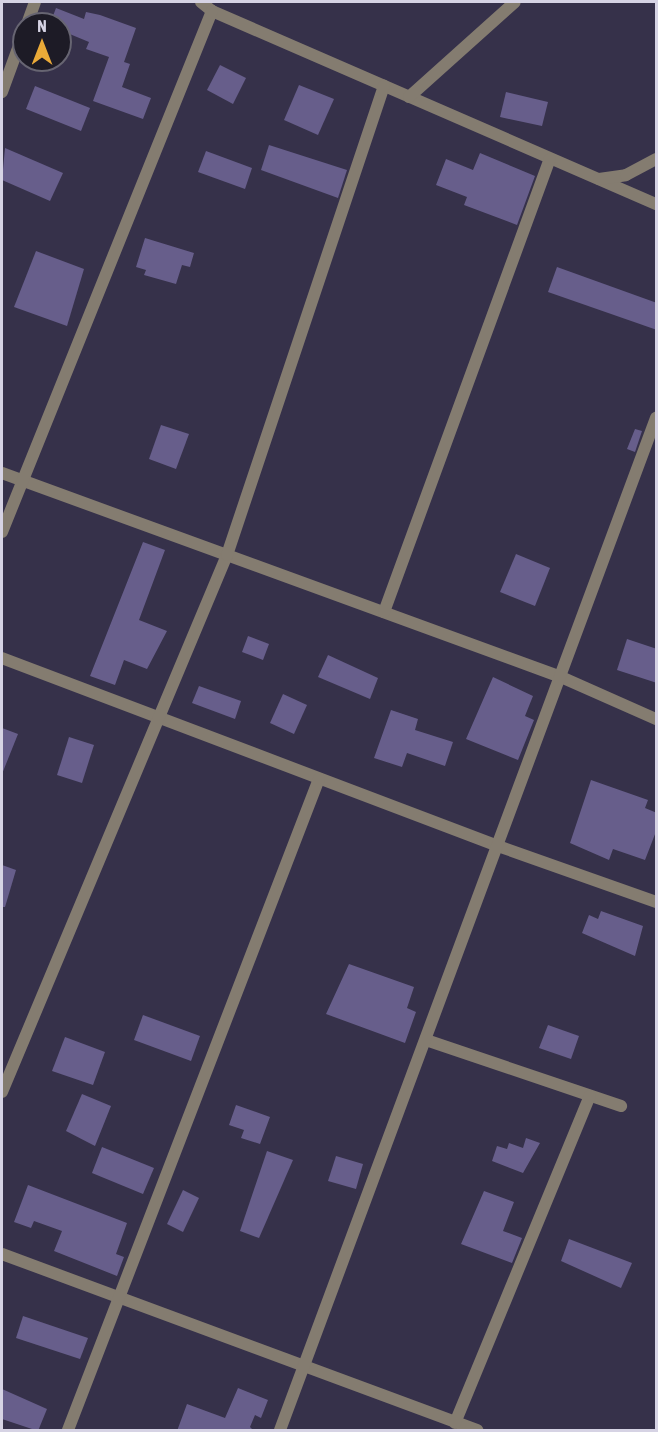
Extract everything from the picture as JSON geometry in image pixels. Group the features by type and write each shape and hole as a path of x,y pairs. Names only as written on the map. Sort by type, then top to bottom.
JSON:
{"street":[{"path":"201,2 212,11 657,204"},
{"path":"409,97 515,2"},
{"path":"2,532 20,480 212,11"},
{"path":"2,92 12,65"},
{"path":"2,1092 227,555 384,86"},
{"path":"384,612 550,159"},
{"path":"596,179 626,175 657,159"},
{"path":"280,1431 657,418"},
{"path":"2,473 561,677 657,719"},
{"path":"2,658 498,846 657,902"},
{"path":"68,1431 319,779"},
{"path":"426,1040 621,1106"},
{"path":"455,1423 590,1096"},
{"path":"2,1254 477,1431"}],"building":[{"path":"56,8 66,12 54,12"},
{"path":"86,12 100,15 136,28 124,62 130,64 122,87 151,98 143,119 93,101 109,57 86,49 89,42 72,35 72,14 84,19"},
{"path":"220,65 246,78 233,104 207,90"},
{"path":"299,85 334,99 318,135 284,120"},
{"path":"35,86 90,108 81,131 26,109"},
{"path":"506,92 548,102 542,126 500,117"},
{"path":"269,145 347,170 338,198 261,170"},
{"path":"5,148 63,173 50,201 2,180"},
{"path":"206,151 252,168 245,189 198,172"},
{"path":"480,153 535,176 517,225 464,205 467,197 436,185 446,159 473,170"},
{"path":"145,238 194,253 190,267 182,265 176,284 144,275 146,270 136,267"},
{"path":"36,251 84,269 67,326 14,307"},
{"path":"557,267 657,303 657,330 548,292"},
{"path":"161,425 189,434 176,469 149,459"},
{"path":"635,429 642,431 635,452 627,449"},
{"path":"143,542 165,550 139,620 167,631 147,669 124,660 115,685 90,676"},
{"path":"516,554 550,568 535,606 500,592"},
{"path":"248,636 269,644 263,660 242,652"},
{"path":"627,639 657,649 657,683 617,670"},
{"path":"328,655 378,678 370,699 318,677"},
{"path":"493,677 533,696 525,716 534,720 518,760 466,739"},
{"path":"199,686 241,701 235,719 192,703"},
{"path":"283,694 307,705 294,734 270,723"},
{"path":"391,710 418,719 415,730 453,742 445,766 407,753 402,767 374,758"},
{"path":"2,728 18,734 2,774"},
{"path":"69,737 94,745 82,783 57,775"},
{"path":"591,780 648,800 645,808 657,813 657,829 645,860 613,849 609,860 570,843"},
{"path":"2,865 16,870 5,907 2,907"},
{"path":"601,911 643,926 635,956 582,933 589,915 598,919"},
{"path":"349,964 414,987 407,1008 416,1012 405,1043 326,1014"},
{"path":"143,1015 200,1036 191,1061 134,1040"},
{"path":"548,1025 579,1036 571,1059 539,1048"},
{"path":"65,1037 105,1052 93,1085 52,1071"},
{"path":"82,1094 111,1106 95,1146 66,1131"},
{"path":"236,1105 270,1117 260,1144 241,1138 244,1130 229,1125"},
{"path":"526,1138 540,1143 523,1173 492,1161 497,1146 507,1149 509,1143 523,1148"},
{"path":"102,1147 154,1168 143,1194 92,1173"},
{"path":"267,1151 293,1160 259,1238 240,1231"},
{"path":"336,1156 363,1164 356,1189 328,1181"},
{"path":"28,1185 127,1223 116,1254 124,1257 117,1276 54,1251 62,1231 34,1221 31,1228 14,1222"},
{"path":"183,1190 199,1198 183,1232 167,1224"},
{"path":"484,1191 514,1202 503,1231 522,1238 512,1263 461,1244"},
{"path":"569,1239 632,1263 621,1288 561,1261"},
{"path":"23,1316 88,1338 80,1359 16,1338"},
{"path":"238,1388 268,1400 261,1418 255,1415 250,1427 254,1431 177,1431 187,1404 225,1418"},
{"path":"2,1389 47,1409 38,1431 2,1419"}]}
